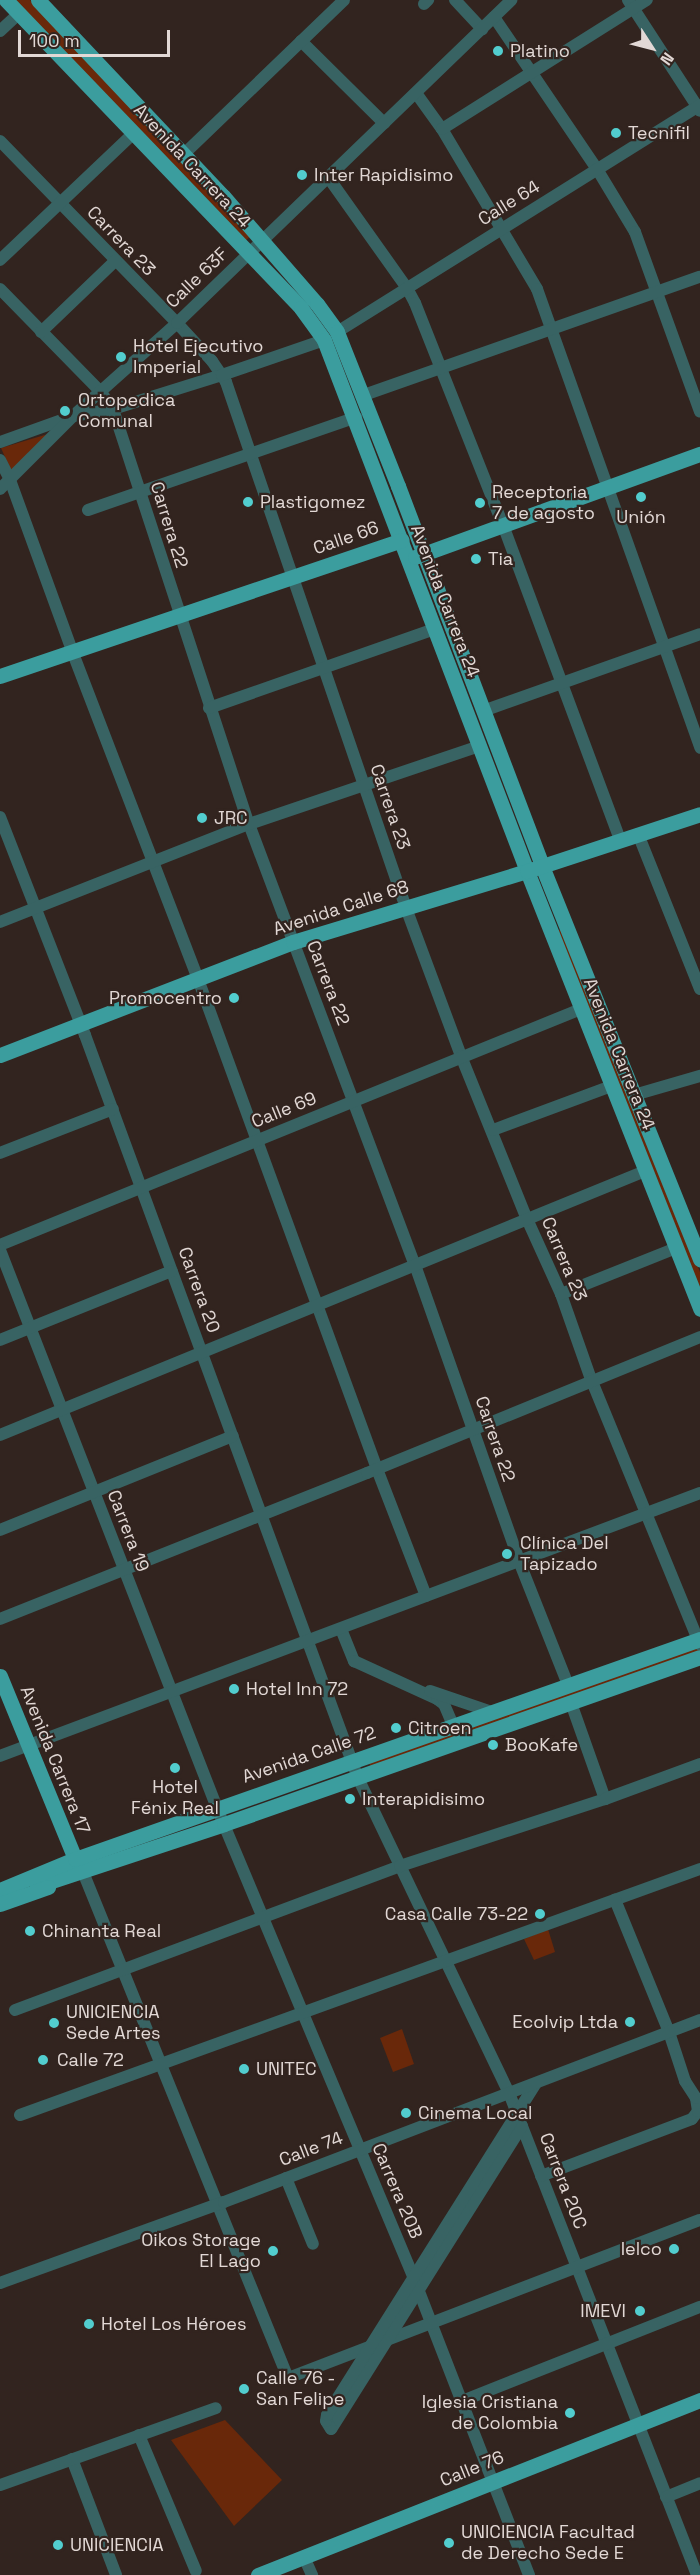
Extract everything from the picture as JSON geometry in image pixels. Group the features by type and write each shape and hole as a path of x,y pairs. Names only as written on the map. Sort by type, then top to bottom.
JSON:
{"main road":[{"name":"Avenida Carrera 24","path":"6,0 301,308 331,336 356,417 479,746 700,1309"},
{"name":"Avenida Carrera 24","path":"38,0 184,154 317,304 331,336 364,395 542,866 700,1259"},
{"path":"409,559 700,454"},
{"name":"Calle 66","path":"0,676 402,540 424,554"},
{"name":"Avenida Calle 68","path":"0,1055 293,942 527,871 700,814"},
{"name":"Avenida Calle 72","path":"0,1890 45,1874 75,1859 217,1808 699,1641"},
{"name":"Avenida Calle 72","path":"0,1899 358,1778 700,1657"},
{"name":"Avenida Carrera 17","path":"0,1676 75,1859"},
{"path":"0,1883 75,1859"},
{"path":"0,1904 83,1872"},
{"name":"Calle 76","path":"258,2575 700,2400"}],"street":[{"path":"184,154 344,0"},
{"path":"455,0 482,29"},
{"name":"Calle 63F","path":"0,489 100,391 177,323 512,0"},
{"path":"442,129 532,72 631,4 647,0"},
{"path":"631,4 699,108"},
{"path":"0,31 19,13"},
{"path":"494,17 597,169 635,232 700,412"},
{"path":"301,41 384,123"},
{"path":"416,93 442,129 537,289 700,748"},
{"name":"Calle 64","path":"0,442 74,416 112,409 222,375 331,336 597,169 699,108"},
{"path":"0,260 134,133"},
{"name":"Carrera 23","path":"0,141 177,323 222,375 406,908 461,1056 493,1130 527,1219 561,1294 591,1379 699,1641"},
{"path":"328,177 407,288 503,525 620,840"},
{"path":"41,332 115,261"},
{"path":"364,395 700,277"},
{"name":"Carrera 22","path":"0,289 100,391 112,409 178,616 249,824 415,1265 519,1561 568,1685"},
{"path":"88,510 356,417"},
{"path":"0,460 10,480 72,652 198,979 377,1469 426,1596"},
{"path":"209,708 435,629"},
{"path":"483,711 700,634"},
{"path":"0,922 249,824 479,746"},
{"name":"Carrera 20","path":"0,817 113,1109 358,1778"},
{"path":"638,834 700,989"},
{"name":"Calle 69","path":"0,1245 581,1009"},
{"path":"634,1095 700,1076"},
{"path":"493,1130 611,1086"},
{"path":"0,1153 113,1109"},
{"path":"0,1436 645,1171"},
{"path":"561,1294 676,1248"},
{"name":"Carrera 19","path":"0,1250 224,1824"},
{"path":"0,1340 172,1271"},
{"path":"0,1619 700,1337"},
{"path":"0,1530 233,1436"},
{"path":"0,1756 700,1493"},
{"path":"341,1629 354,1661 417,1687 492,1712"},
{"path":"417,1687 444,1704 453,1725"},
{"path":"571,1703 605,1799"},
{"path":"15,2010 400,1866 605,1799 700,1764"},
{"name":"Carrera 20C","path":"358,1778 509,2093 694,2573"},
{"name":"Carrera 20B","path":"224,1824 419,2290 529,2575"},
{"path":"21,2115 700,1869"},
{"path":"83,1872 288,2378 576,2265 700,2220"},
{"path":"541,2176 692,2119 697,2114 696,2098 685,2081 669,2032 615,1900"},
{"name":"Calle 74","path":"0,2283 286,2178 700,2019"},
{"path":"522,2126 468,2201 413,2276 327,2415 326,2421 331,2429 419,2290 468,2201 517,2113 536,2083"},
{"path":"286,2178 312,2244"},
{"path":"462,2402 700,2307"},
{"path":"0,2485 216,2408"},
{"path":"139,2435 196,2571"},
{"path":"72,2459 116,2575"},
{"path":"666,2497 700,2483"},
{"path":"304,2557 312,2575"}],"shaded area":[{"path":"14,0 30,0 183,159 251,236 245,241"},
{"path":"48,434 12,473 1,448"},
{"path":"562,929 700,1272 700,1289 556,931"},
{"path":"700,1644 700,1652 371,1768 368,1760"},
{"path":"548,1929 555,1952 534,1960 524,1939"},
{"path":"402,2029 414,2064 393,2072 380,2038"},
{"path":"225,2420 282,2480 234,2526 171,2440"}],"place":[{"name":"Platino","path":"498,51"},
{"name":"Tecnifil","path":"616,133"},
{"name":"Inter Rapidisimo","path":"302,175"},
{"name":"Hotel Ejecutivo Imperial","path":"121,357"},
{"name":"Ortopedica Comunal","path":"65,411"},
{"name":"Unión","path":"641,497"},
{"name":"Plastigomez","path":"248,502"},
{"name":"Receptoria 7 de agosto","path":"480,503"},
{"name":"Tia","path":"476,559"},
{"name":"JRC","path":"202,818"},
{"name":"Promocentro","path":"234,998"},
{"name":"Clínica Del Tapizado","path":"507,1554"},
{"name":"Hotel Inn 72","path":"234,1689"},
{"name":"Citroen","path":"396,1728"},
{"name":"BooKafe","path":"493,1745"},
{"name":"Hotel Fénix Real","path":"175,1768"},
{"name":"Interapidisimo","path":"350,1799"},
{"name":"Casa Calle 73-22","path":"540,1914"},
{"name":"Chinanta Real","path":"30,1931"},
{"name":"Ecolvip Ltda","path":"630,2022"},
{"name":"UNICIENCIA Sede Artes","path":"54,2023"},
{"name":"Calle 72","path":"43,2060"},
{"name":"UNITEC","path":"244,2069"},
{"name":"Cinema Local","path":"406,2113"},
{"name":"Ielco","path":"674,2249"},
{"name":"Oikos Storage El Lago","path":"273,2251"},
{"name":"IMEVI","path":"640,2311"},
{"name":"Hotel Los Héroes","path":"89,2324"},
{"name":"Calle 76 - San Felipe","path":"244,2389"},
{"name":"Iglesia Cristiana de Colombia","path":"570,2413"},
{"name":"UNICIENCIA Facultad de Derecho Sede E","path":"449,2543"},
{"name":"UNICIENCIA","path":"58,2545"}]}
